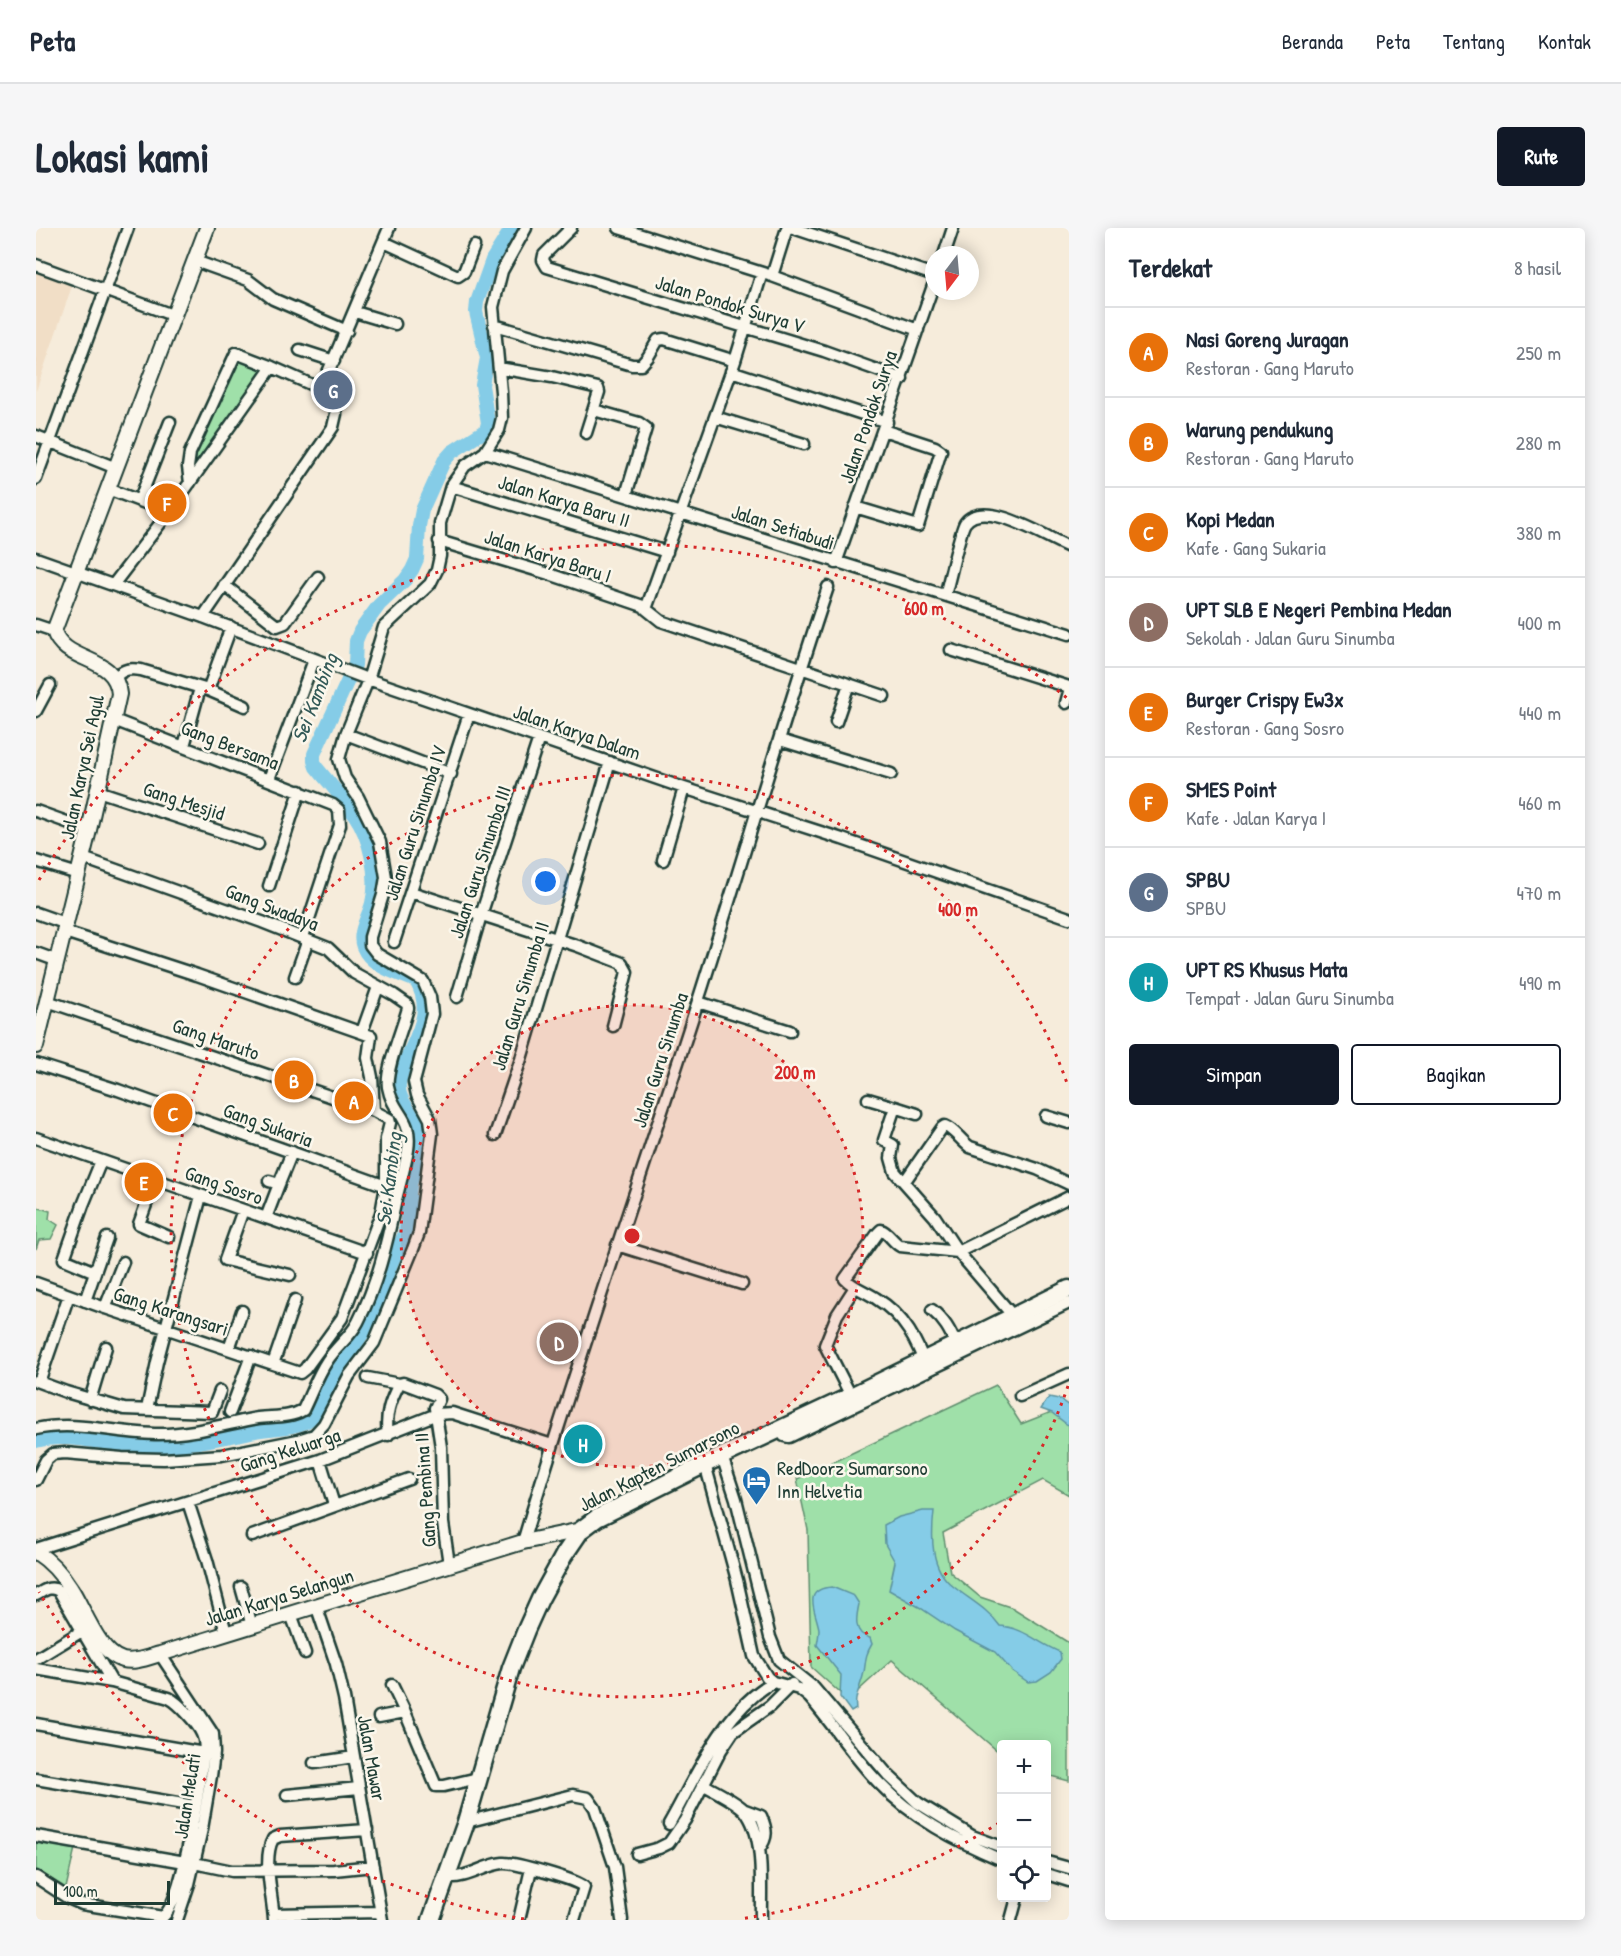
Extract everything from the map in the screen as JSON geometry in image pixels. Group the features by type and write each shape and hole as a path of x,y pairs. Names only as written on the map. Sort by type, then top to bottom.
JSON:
{"highway":[{"name":"Jalan Kapten Sumarsono","path":"431,1920 466,1822 511,1668 526,1629 564,1555 581,1530 597,1518 780,1428 851,1400 926,1366 956,1345 1069,1289"}],"main road":[{"path":"54,631 207,228"},
{"name":"Jalan Karya Sei Agul","path":"36,1046 40,1015 47,1001 58,961 119,694 115,677 105,668 68,649 57,639 54,631"},
{"name":"Jalan Karya Selangun","path":"36,1551 71,1588 100,1640 122,1659 132,1660 160,1654 523,1542 581,1530"}],"street":[{"path":"36,479 128,228"},
{"path":"321,389 389,228"},
{"path":"36,1480 46,1460 53,1454 165,1459 222,1455 314,1435 324,1424 349,1376 374,1343 419,1233 432,1134 430,1119 417,1095 414,1082 432,1014 430,997 423,981 376,954 370,945 370,937 386,877 380,842 358,797 340,768 339,759 386,623 430,584 434,577 440,556 440,523 451,486 465,465 485,452 500,430 502,422 499,368 493,307 502,271 526,228"},
{"name":"Jalan Pondok Surya V","path":"571,228 544,255 543,260 547,267 824,351 902,379"},
{"path":"619,228 853,304 918,330"},
{"path":"646,607 734,366 746,327 787,228"},
{"path":"947,246 953,228"},
{"path":"800,229 925,272"},
{"path":"384,242 458,276 464,272 474,246"},
{"path":"195,261 248,280 273,299 347,330"},
{"path":"36,265 175,316"},
{"name":"Jalan Pondok Surya","path":"836,563 928,300"},
{"path":"355,312 395,324"},
{"path":"494,325 632,365 641,364 658,340 664,339 885,426 941,451 918,526 855,507"},
{"path":"300,350 334,362"},
{"path":"190,483 188,467 190,453 236,353 321,389 335,402 336,414 333,427 203,617"},
{"path":"113,585 169,512 272,367"},
{"path":"499,368 598,388 599,392 586,433"},
{"path":"594,410 639,423 646,428 626,495"},
{"path":"715,417 804,444"},
{"path":"139,501 170,422"},
{"path":"36,436 116,468"},
{"name":"Jalan Setiabudi","path":"485,452 1069,634"},
{"name":"Jalan Karya Baru II","path":"451,486 667,552"},
{"path":"108,489 169,512"},
{"path":"945,595 964,523 975,515 989,514 1005,519 1069,547"},
{"name":"Jalan Karya Baru I","path":"439,541 549,574 646,607 661,621 884,696"},
{"name":"Jalan Karya Dalam","path":"36,558 231,627 365,679 1069,918"},
{"path":"224,585 277,626 281,626 318,577"},
{"name":"Jalan Guru Sinumba","path":"523,1542 552,1445 698,1002 756,810 828,587"},
{"path":"36,625 54,631"},
{"path":"184,746 204,689 231,627"},
{"path":"951,650 1069,687"},
{"path":"269,779 314,660"},
{"path":"115,677 123,670 132,668 204,689 245,706"},
{"path":"836,722 849,684"},
{"path":"36,711 50,685"},
{"name":"Jalan Guru Sinumba IV","path":"394,942 469,714"},
{"name":"Gang Bersama","path":"114,720 300,791 333,805 339,810 340,825 305,938"},
{"path":"346,734 451,774"},
{"name":"Jalan Guru Sinumba III","path":"458,997 481,915 539,738"},
{"path":"780,740 891,774"},
{"name":"Jalan Guru Sinumba II","path":"495,1135 521,1059 610,762"},
{"path":"663,860 684,788"},
{"name":"Gang Mesjid","path":"98,791 258,844"},
{"path":"269,886 300,791"},
{"path":"36,811 89,830"},
{"name":"Gang Swadaya","path":"36,1429 48,1426 69,1426 163,1434 213,1429 257,1418 296,1414 303,1410 328,1359 358,1323 386,1246 410,1133 394,1105 388,1086 388,1071 402,1033 408,1005 354,973 328,948 83,858"},
{"path":"36,861 78,874"},
{"path":"411,892 619,962 626,967 627,972 613,1026"},
{"path":"36,912 66,928 371,1036 368,1058 372,1077 374,1111 390,1120 386,1139 386,1186 381,1213 367,1253"},
{"path":"296,977 305,938"},
{"path":"36,953 58,961"},
{"path":"362,1032 378,987"},
{"name":"Gang Maruto","path":"47,1001 374,1111"},
{"path":"698,1002 790,1031"},
{"name":"Gang Sukaria","path":"36,1064 118,1090 386,1186"},
{"path":"868,1099 917,1114"},
{"path":"895,1107 884,1140 893,1145 891,1165 936,1217 958,1252 1013,1316"},
{"path":"1046,1116 1069,1123"},
{"path":"905,1181 945,1126 951,1128 963,1143 970,1147 1037,1169 1069,1184"},
{"name":"Gang Sosro","path":"36,1138 367,1253"},
{"path":"266,1218 274,1182 292,1152"},
{"path":"95,1272 64,1259 101,1161"},
{"path":"155,1180 139,1224 169,1237"},
{"path":"147,1409 201,1196"},
{"path":"1069,1197 958,1252 900,1246 881,1230 844,1278 896,1313 908,1327 926,1366 1069,1303"},
{"path":"243,1210 225,1260 290,1275"},
{"path":"85,1301 107,1238"},
{"path":"617,1245 742,1284"},
{"name":"Gang Karangsari","path":"36,1283 300,1373 337,1325 367,1253"},
{"path":"105,1308 123,1262"},
{"path":"851,1400 825,1343 837,1315 855,1287"},
{"path":"69,1295 38,1382 124,1409 212,1412 220,1392"},
{"path":"273,1364 295,1300"},
{"path":"932,1310 950,1331 956,1345"},
{"path":"229,1349 242,1311"},
{"path":"90,1400 106,1347"},
{"path":"230,1412 251,1356"},
{"path":"1020,1396 1069,1374"},
{"path":"368,1378 399,1384 392,1397 386,1420 388,1435"},
{"name":"Gang Pembina II","path":"399,1384 435,1395 439,1399 435,1408 441,1447 443,1523 449,1564"},
{"name":"Gang Keluarga","path":"36,1551 320,1461 437,1414 453,1413 552,1445"},
{"path":"722,1456 756,1575 770,1637 779,1660 814,1688 888,1775 918,1803 972,1836 997,1845"},
{"path":"320,1461 334,1505"},
{"path":"705,1464 737,1580 754,1656 761,1669 773,1682 790,1685 808,1697 862,1764 898,1801 946,1834 997,1858"},
{"path":"252,1536 409,1479"},
{"path":"188,1502 207,1560 226,1633"},
{"path":"737,1580 756,1575"},
{"path":"241,1587 252,1626"},
{"path":"36,1595 48,1588 55,1588 59,1591 112,1682"},
{"name":"Jalan Mawar","path":"316,1605 336,1664 381,1916"},
{"path":"291,1614 305,1653"},
{"path":"36,1659 82,1631"},
{"name":"Jalan Melati","path":"160,1654 213,1734 214,1753 211,1776 177,1920"},
{"path":"761,1669 779,1660"},
{"path":"36,1669 112,1682 176,1701 202,1733 204,1754 195,1806 190,1862 167,1914 163,1917 82,1904 68,1898 36,1876"},
{"path":"637,1854 659,1848 669,1842 685,1820 733,1732 770,1706 800,1678"},
{"path":"669,1824 731,1717 754,1694 773,1682"},
{"path":"392,1685 436,1786 478,1778"},
{"path":"380,1717 405,1712"},
{"path":"36,1724 204,1754"},
{"path":"314,1763 354,1757"},
{"path":"36,1779 195,1806"},
{"path":"703,1784 745,1810 761,1816 767,1828 766,1839 759,1849 761,1920"},
{"path":"287,1795 359,1788"},
{"path":"466,1822 573,1795 588,1798 595,1808 615,1867 622,1920"},
{"path":"367,1830 280,1836 273,1839 270,1848 270,1871 274,1917 381,1916"},
{"path":"36,1836 190,1862 229,1871 334,1870 373,1866"},
{"path":"447,1877 462,1876 505,1863 584,1885 574,1920"},
{"path":"1051,1863 1069,1868"},
{"path":"519,1920 531,1869"},
{"path":"1051,1875 1069,1881"},
{"path":"1011,1920 1016,1902"}],"shaded area":[{"path":"36,269 73,283 36,391"}],"green space":[{"path":"234,357 271,367 192,478 189,467"},
{"path":"36,1207 50,1211 49,1219 58,1225 51,1239 39,1240 36,1249"},
{"path":"996,1385 1021,1424 1069,1405 1069,1495 1043,1480 943,1533 950,1572 980,1597 1013,1608 1069,1643 1069,1781 1051,1776 1051,1740 997,1740 997,1751 892,1660 848,1700 811,1667 808,1530 797,1479"},
{"path":"36,1841 75,1848 66,1888 36,1870"}],"water":[{"path":"1049,1397 1059,1399 1069,1406 1069,1426 1052,1413 1041,1409"},
{"path":"923,1511 934,1511 932,1532 934,1552 936,1562 946,1580 984,1610 1000,1626 1016,1629 1060,1652 1061,1659 1051,1672 1037,1681 1028,1682 1012,1671 995,1652 955,1631 889,1590 895,1562 885,1544 884,1525 899,1517"},
{"path":"832,1587 854,1596 859,1604 858,1629 870,1638 872,1644 866,1657 856,1709 851,1712 840,1697 841,1675 817,1645 819,1629 813,1596 822,1589"}],"waterway":[{"name":"Sei Kambing","path":"36,1441 69,1438 126,1445 175,1445 305,1422 318,1409 331,1381 366,1328 377,1305 406,1229 408,1217 410,1186 420,1137 416,1123 401,1098 399,1084 422,1021 424,1008 416,981 372,960 363,947 362,930 371,908 374,892 374,869 369,845 354,814 316,767 314,754 355,665 356,641 360,631 379,605 405,580 417,559 422,510 444,461 452,452 486,430 488,423 482,385 487,358 476,312 477,302 492,260 512,228"}],"place":[{"name":"SPBU","path":"333,390"},
{"name":"SMES Point","path":"167,503"},
{"name":"Warung pendukung","path":"294,1080"},
{"name":"Nasi Goreng Juragan","path":"354,1101"},
{"name":"Kopi Medan","path":"173,1113"},
{"name":"Burger Crispy Ew3x","path":"144,1182"},
{"name":"UPT SLB E Negeri Pembina Medan","path":"559,1342"},
{"name":"UPT RS Khusus Mata","path":"583,1444"},
{"name":"RedDoorz Sumarsono Inn Helvetia","path":"756,1506"}]}
